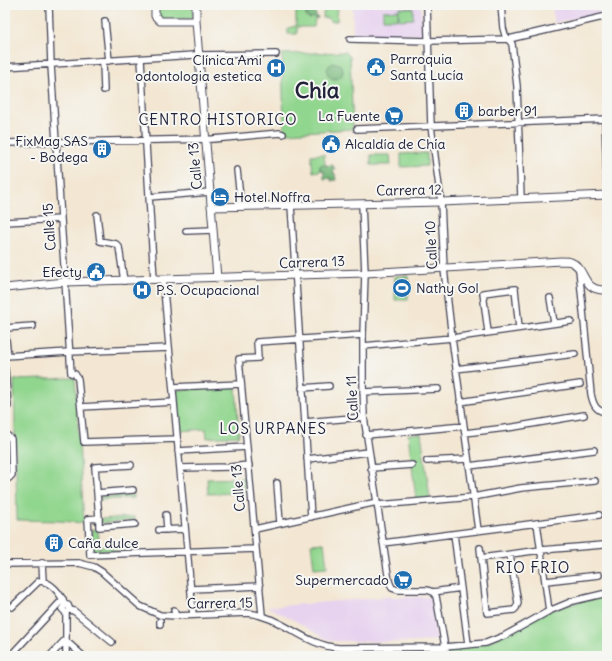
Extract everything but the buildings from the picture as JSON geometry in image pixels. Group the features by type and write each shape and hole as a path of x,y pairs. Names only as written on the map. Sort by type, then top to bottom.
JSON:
{"main road":[{"path":"155,5 157,19 163,22 196,21"},
{"name":"Calle 13","path":"196,5 198,55 217,278"},
{"name":"Carrera 12","path":"211,207 441,202 607,194"},
{"name":"Carrera 13","path":"5,288 65,282 295,276 444,269 561,261 570,262 579,268"},
{"path":"579,268 584,278 592,287 600,290 607,290"}],"street":[{"name":"Calle 15","path":"49,5 51,65 69,352 71,373 75,374 78,379 84,442 177,439"},
{"name":"Calle 10","path":"427,5 431,126 441,202 444,269 460,402 478,530"},
{"path":"501,5 503,28 512,44 519,122 522,198"},
{"path":"350,39 429,41 509,39 607,16"},
{"path":"104,90 106,61 105,21"},
{"path":"5,68 198,55 276,54"},
{"path":"141,59 154,280"},
{"path":"357,129 606,119 607,186"},
{"path":"5,143 205,139 283,134"},
{"path":"237,170 240,206"},
{"path":"149,196 210,192"},
{"name":"Calle 11","path":"362,204 365,273 363,335 364,417 389,581 392,588 398,590 427,590 433,592"},
{"path":"291,205 311,517"},
{"path":"97,215 100,241 116,244 119,247 124,281"},
{"path":"5,222 61,219"},
{"path":"186,231 213,230"},
{"path":"579,268 591,394 597,410 607,412"},
{"path":"163,280 193,615"},
{"path":"488,332 483,293 515,289 519,328"},
{"path":"550,298 554,323"},
{"path":"363,346 452,338 571,321"},
{"path":"5,328 33,326"},
{"path":"5,332 6,356 169,348"},
{"path":"299,340 363,335"},
{"name":"Calle 13","path":"262,615 239,359 258,358 257,342 299,340"},
{"path":"456,369 575,354"},
{"path":"5,369 8,406 5,406"},
{"path":"173,388 241,384"},
{"path":"460,402 580,384"},
{"path":"302,388 329,386"},
{"path":"363,392 438,389"},
{"path":"81,407 174,402"},
{"path":"465,433 514,427 584,415"},
{"path":"305,422 364,417"},
{"path":"366,435 464,426"},
{"path":"5,436 11,438 12,475 5,479"},
{"path":"178,451 247,447"},
{"path":"469,466 594,450"},
{"path":"307,459 369,452"},
{"path":"427,461 468,459"},
{"path":"131,465 95,467 99,526 135,524"},
{"path":"180,468 249,465"},
{"path":"371,468 412,465"},
{"path":"255,529 377,504 473,497 521,488 595,481"},
{"path":"277,483 280,523"},
{"path":"97,493 133,490"},
{"path":"166,515 167,530"},
{"path":"383,543 599,515"},
{"path":"86,564 90,555 88,519 99,518"},
{"path":"537,523 549,611"},
{"path":"159,530 185,529"},
{"path":"454,534 468,644"},
{"path":"481,558 541,550 603,545"},
{"path":"480,548 487,613 514,610 518,603 510,554"},
{"path":"90,555 256,549"},
{"path":"42,563 43,581"},
{"name":"Carrera 15","path":"5,564 86,564 102,572 140,606 160,615 176,616 247,612 262,615 316,644 346,648 445,647 486,643 495,640 549,611 573,601 607,593"},
{"path":"546,581 599,575"},
{"path":"12,607 39,580 47,582 64,602 70,606 65,640 66,656"},
{"path":"191,589 260,586"},
{"path":"448,656 436,596 433,592 461,588"},
{"path":"13,653 64,602"},
{"path":"174,610 176,616"},
{"path":"68,612 112,642"},
{"path":"50,656 65,640"},
{"path":"65,640 83,656"},
{"path":"346,648 346,656"},
{"path":"353,648 353,656"}],"shaded area":[{"path":"353,5 421,5 422,34 353,36"},
{"path":"552,5 607,5 607,11 554,23"},
{"path":"386,597 430,597 437,640 414,642 332,641 268,607"}],"green space":[{"path":"156,5 193,5 193,19 159,19"},
{"path":"296,5 301,5 301,10 306,13 306,17 313,17 315,19 314,27 297,27 297,34 288,34 288,28 296,26"},
{"path":"301,5 306,5 311,12 315,11 316,16 318,17 317,19 313,17 311,19 308,18 306,13 301,10"},
{"path":"324,5 329,7 330,5 338,5 337,21 330,21 329,18 323,18"},
{"path":"399,8 413,8 413,19 399,20"},
{"path":"398,10 398,19 383,19 383,11"},
{"path":"346,52 350,57 353,129 286,133 284,131 282,54"},
{"path":"335,63 341,65 343,71 341,77 335,79 329,77 327,71 329,65"},
{"path":"427,153 427,166 401,167 401,154"},
{"path":"324,154 325,165 328,165 327,166 322,164 320,166 320,171 313,172 311,155"},
{"path":"371,155 390,155 391,165 371,165"},
{"path":"322,164 327,166 333,165 333,168 335,168 333,173 335,174 336,180 331,181 331,178 324,179 324,171 320,170 320,166"},
{"name":"Nathy Gol","path":"395,276 408,276 408,300 395,300"},
{"path":"75,378 84,523 17,520 14,380"},
{"path":"236,386 239,436 207,438 206,429 179,431 177,390"},
{"path":"421,433 430,498 416,499 408,434"},
{"path":"244,478 245,493 208,494 207,479"},
{"path":"134,495 134,498 99,500 99,497"},
{"path":"135,517 135,520 100,523 100,519"},
{"path":"98,529 99,550 93,551 91,530"},
{"path":"324,543 327,567 314,568 311,544"},
{"path":"136,544 136,549 100,551 100,546"},
{"path":"607,593 607,656 448,656 445,647 486,643 549,611"}],"place":[{"name":"Parroquia Santa Lucía","path":"376,67"},
{"name":"Clínica Ami odontologia estetica","path":"276,68"},
{"name":"barber 91","path":"464,111"},
{"name":"La Fuente","path":"394,116"},
{"name":"Alcaldía de Chía","path":"331,144"},
{"name":"FixMag SAS - Bodega","path":"102,149"},
{"name":"Hotel Noffra","path":"220,197"},
{"name":"Efecty","path":"96,272"},
{"name":"Nathy Gol","path":"402,288"},
{"name":"P.S. Ocupacional","path":"142,290"},
{"name":"Caña dulce","path":"54,543"},
{"name":"Supermercado","path":"403,580"}],"district":[{"name":"Chía","path":"317,90"},
{"name":"CENTRO HISTORICO","path":"218,119"},
{"name":"LOS URPANES","path":"273,428"},
{"name":"RIO FRIO","path":"533,567"}]}
